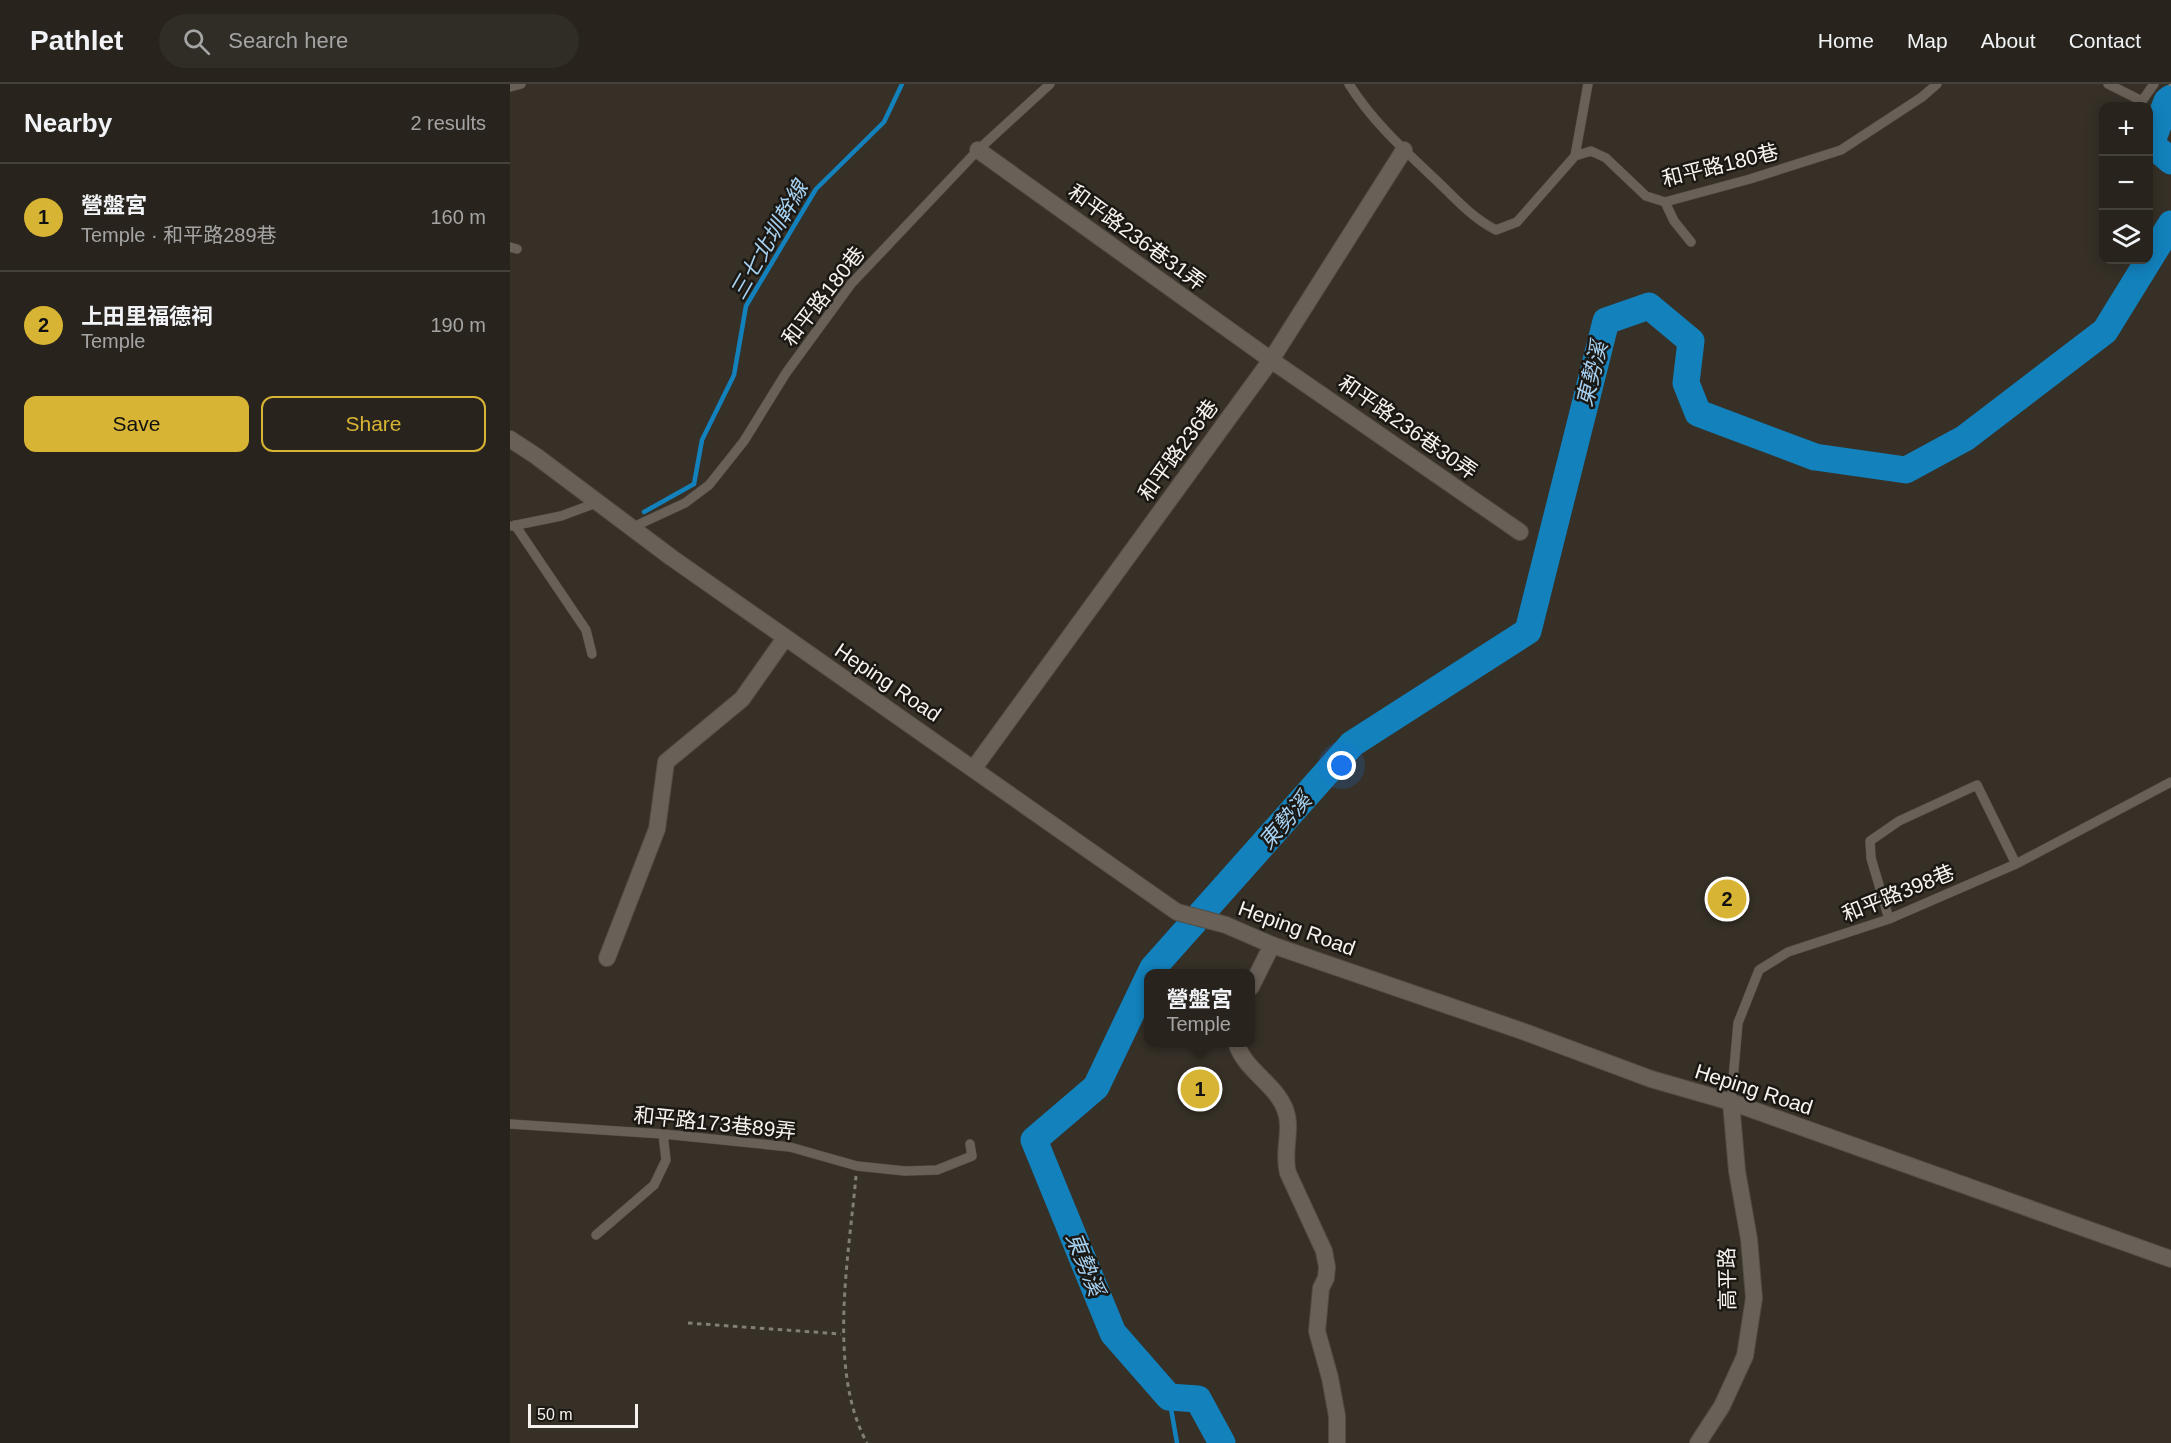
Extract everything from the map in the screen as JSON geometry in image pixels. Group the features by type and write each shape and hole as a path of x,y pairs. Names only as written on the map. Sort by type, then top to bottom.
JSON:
{"street":[{"name":"和平路236巷31弄","path":"978,150 1271,360"},
{"name":"和平路236巷","path":"974,768 1271,360 1404,150"},
{"name":"和平路236巷30弄","path":"1271,360 1520,532"},
{"name":"Heping Road","path":"510,439 786,638 1177,912 1226,925 1272,945 1522,1031 1651,1079 1731,1102 2171,1259"},
{"path":"607,957 657,829 666,762 742,699 786,638"},
{"path":"1255,979 1272,945"},
{"path":"1238,1047 1244,1060 1284,1107 1287,1122 1284,1161 1324,1251 1327,1267 1326,1278 1321,1288 1317,1331 1334,1397 1337,1443"},
{"name":"高平路","path":"1698,1443 1722,1406 1745,1356 1754,1298 1749,1239 1737,1171 1731,1102"}],"lane":[{"path":"510,87 521,84"},
{"name":"和平路180巷","path":"631,528 685,503 709,485 744,441 786,373 851,285 978,150 1050,84"},
{"path":"1349,84 1372,118 1404,150 1479,222 1496,230 1517,222 1575,156 1588,84"},
{"name":"和平路180巷","path":"1575,156 1591,151 1606,158 1646,196 1665,202 1750,179 1841,150 1922,97 1937,84"},
{"path":"2108,84 2142,101 2154,84"},
{"path":"1665,202 1674,221 1691,243"},
{"path":"592,654 586,630 513,526 561,516 596,503"},
{"name":"和平路398巷","path":"1731,1102 1738,1023 1759,970 1788,952 1889,920 2016,864 2171,782"},
{"path":"1889,920 1870,858 1870,841 1899,821 1977,785 2016,864"},
{"name":"和平路173巷89弄","path":"510,1124 663,1134 790,1147 857,1166 904,1171 937,1170 972,1156 970,1144"},
{"path":"596,1235 654,1185 666,1160 663,1134"}],"path":[{"path":"857,1166 842,1334 849,1389 857,1426 867,1443"},
{"path":"688,1323 842,1334"}],"building":[{"path":"1719,891 1735,891 1736,908 1719,908"},
{"path":"1205,1081 1209,1094 1194,1098 1191,1085"}],"waterway":[{"name":"三七北圳幹線","path":"644,512 694,484 702,440 734,375 746,306 816,189 884,122 902,84"},
{"name":"東勢溪","path":"2171,98 2167,101 2151,144 2171,161"},
{"name":"東勢溪","path":"1152,969 1352,744 1528,631 1606,321 1649,306 1691,341 1686,383 1698,413 1815,457 1906,470 1965,438 2105,331 2171,224"},
{"name":"東勢溪","path":"1144,986 1096,1087 1034,1140 1113,1333 1169,1397 1198,1399 1222,1443"},
{"name":"東勢溪","path":"1169,1397 1177,1443"}],"place":[{"name":"上田里福德祠","path":"1727,899"},
{"name":"營盤宮","path":"1200,1089"}]}
